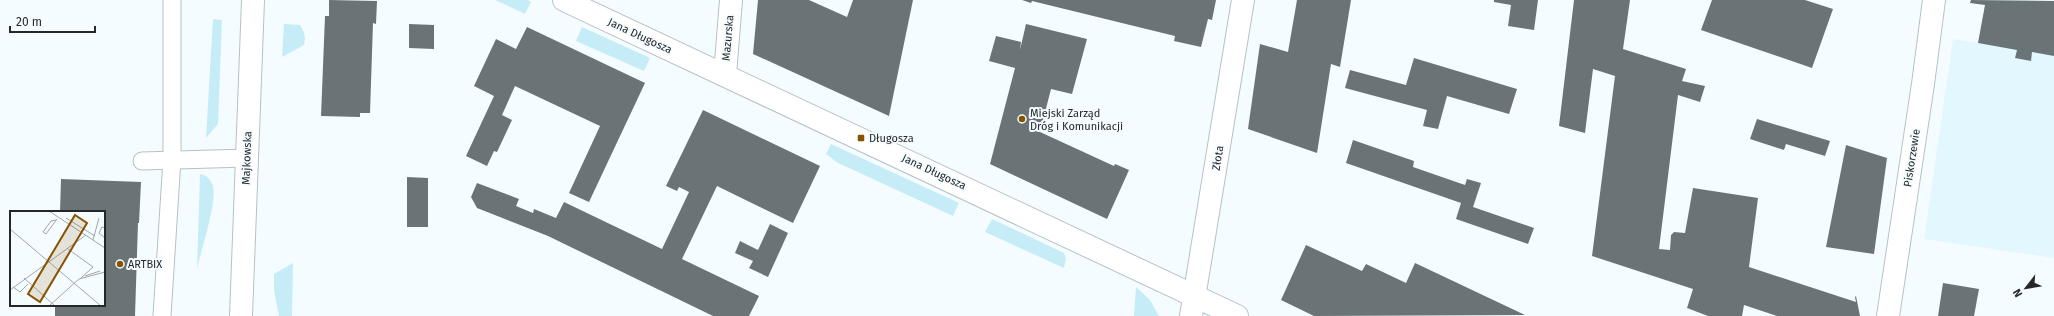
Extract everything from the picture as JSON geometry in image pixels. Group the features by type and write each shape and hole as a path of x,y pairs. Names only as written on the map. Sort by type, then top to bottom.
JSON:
{"street":[{"name":"Majkowska","path":"241,316 253,0"},
{"name":"Jana Długosza","path":"564,0 725,75 1193,306 1238,316"},
{"name":"Mazurska","path":"725,75 731,0"},
{"name":"Złota","path":"1193,306 1243,0"},
{"name":"Piskorzewie","path":"1888,316 1924,84 1934,0"}],"lane":[{"path":"162,316 172,159 172,0"},
{"path":"142,160 247,158"}],"shaded area":[{"path":"495,0 528,0 531,2 525,14"},
{"path":"1986,0 2054,1 2054,258 1924,239 1953,39 1978,43"},
{"path":"213,19 222,20 218,124 206,138"},
{"path":"284,24 300,25 304,32 305,39 304,45 282,57"},
{"path":"582,27 650,58 644,71 576,41"},
{"path":"831,144 959,203 953,216 838,163 826,154"},
{"path":"200,174 205,175 210,180 213,186 214,194 211,215 197,269"},
{"path":"992,219 1064,253 1066,259 1064,268 985,232"},
{"path":"293,263 292,316 279,316 274,290 274,274"},
{"path":"1136,287 1150,300 1159,316 1134,316"}],"building":[{"path":"329,0 377,1 376,24 373,23 370,113 360,113 360,117 321,116 325,16 329,16"},
{"path":"758,0 809,0 847,17 853,0 913,0 889,116 753,54"},
{"path":"1022,0 1216,0 1212,20 1208,19 1201,47 1174,41 1175,36 1032,1 1031,3"},
{"path":"1297,0 1351,0 1340,67 1331,64 1317,153 1248,129 1260,44 1288,52"},
{"path":"1494,0 1538,0 1534,30 1508,26 1511,5 1494,2"},
{"path":"1574,0 1630,0 1623,49 1686,69 1682,81 1705,86 1700,102 1678,95 1659,249 1670,250 1671,235 1674,232 1685,233 1693,188 1758,198 1749,267 1856,302 1856,296 1860,316 1777,316 1744,305 1742,316 1708,316 1687,308 1693,289 1592,256 1615,76 1593,69 1585,133 1559,126"},
{"path":"1712,0 1805,0 1833,9 1812,68 1701,30"},
{"path":"1971,0 2054,1 2054,56 2032,52 2031,61 2015,58 2017,50 1978,43 1985,5 1970,3"},
{"path":"409,24 434,25 434,49 409,48"},
{"path":"1026,24 1087,39 1072,94 1051,89 1040,132 1114,166 1115,164 1129,170 1107,219 990,164 1015,68 989,61 996,36 1021,42 1020,50"},
{"path":"527,27 645,83 589,202 569,193 600,126 515,86 502,115 512,120 497,152 494,151 487,166 466,156 494,96 474,86 496,39 516,49"},
{"path":"1414,58 1517,89 1509,114 1447,96 1438,129 1423,126 1427,110 1345,88 1350,70 1406,85"},
{"path":"703,110 820,166 793,223 717,186 682,259 759,296 749,316 713,316 548,236 477,208 471,197 477,183 519,199 516,206 533,213 534,209 556,218 564,202 662,249 689,192 679,187 677,191 666,186"},
{"path":"1757,119 1830,141 1825,156 1786,144 1784,150 1750,139"},
{"path":"1353,140 1414,161 1413,167 1465,185 1467,179 1481,183 1473,207 1534,228 1528,244 1456,219 1461,203 1346,163"},
{"path":"1846,145 1887,158 1874,254 1826,247"},
{"path":"407,177 428,178 428,227 407,227"},
{"path":"61,179 141,182 139,223 109,222 138,223 135,316 55,316 55,306 105,306 105,211 60,211"},
{"path":"770,224 788,233 768,277 749,268 753,261 735,253 740,241 758,250"},
{"path":"1306,245 1362,271 1366,264 1406,283 1415,263 1525,315 1314,316 1281,300"},
{"path":"1943,283 1979,289 1974,316 1938,316"}],"place":[{"name":"Miejski Zarząd Dróg i Komunikacji","path":"1022,119"},
{"name":"Długosza","path":"861,138"},
{"name":"ARTBIX","path":"120,264"}]}
